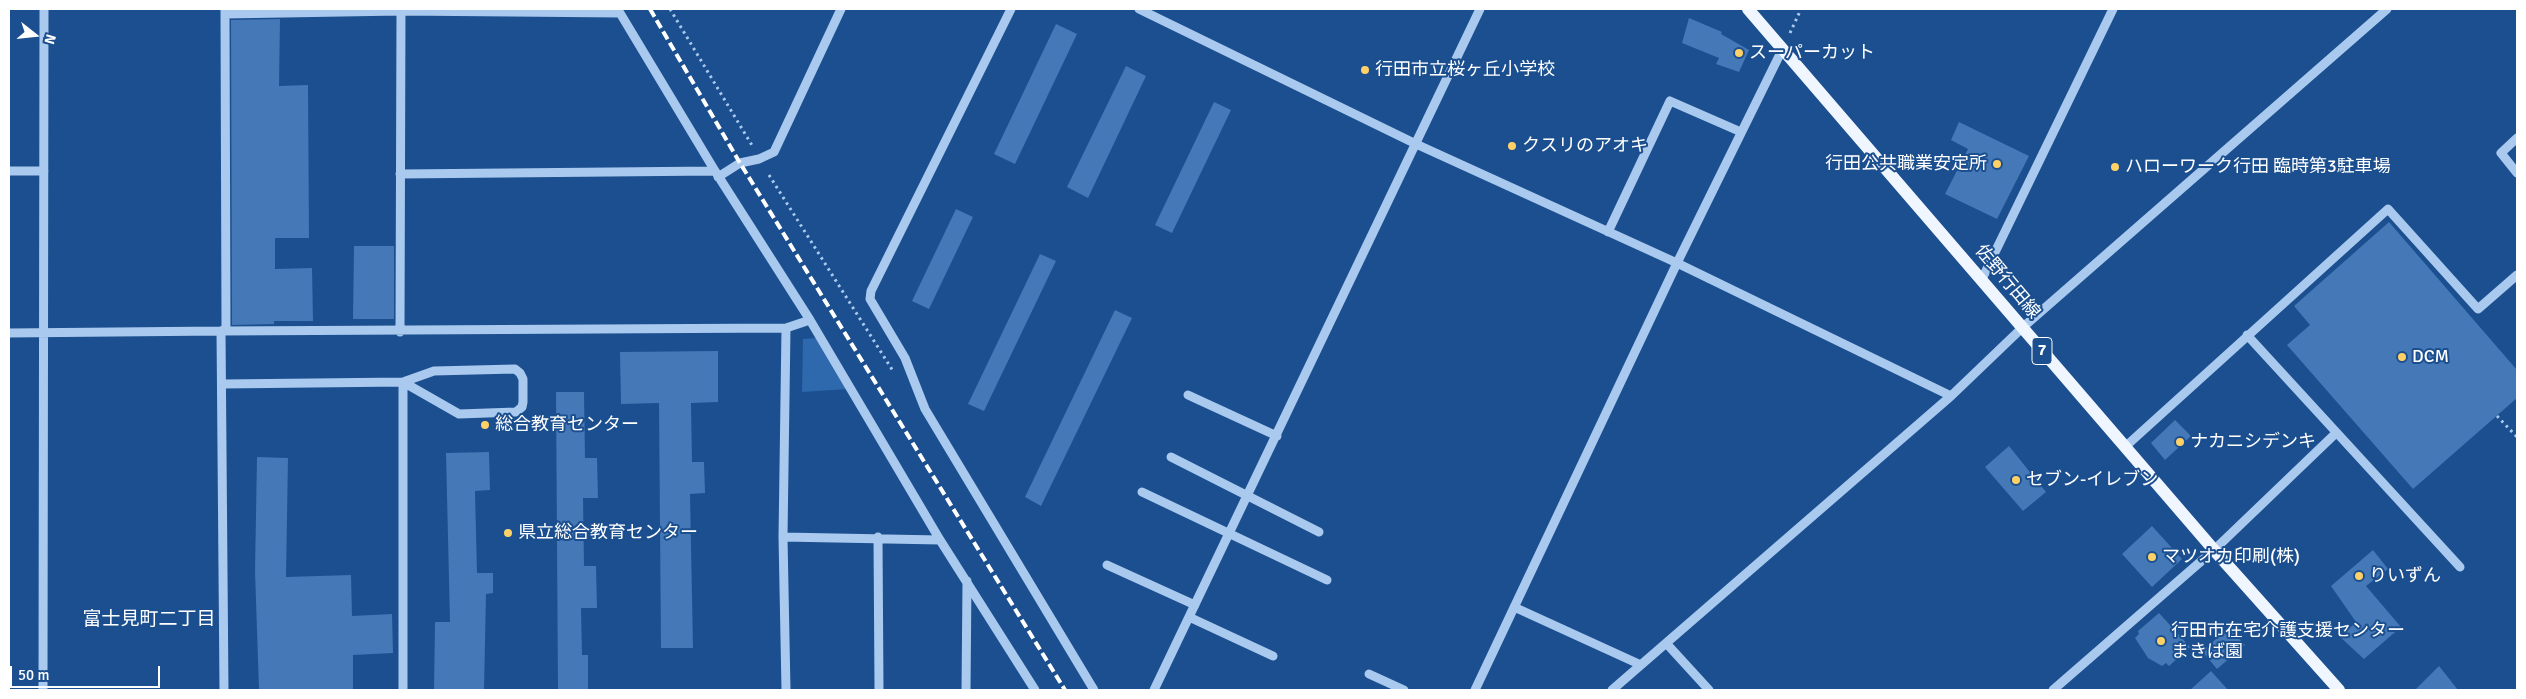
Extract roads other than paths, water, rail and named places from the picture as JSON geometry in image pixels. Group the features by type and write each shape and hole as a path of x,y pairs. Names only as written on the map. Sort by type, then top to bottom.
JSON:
{"main road":[{"name":"佐野行田線","path":"1748,9 2214,550 2339,690"}],"street":[{"path":"43,690 44,9"},
{"path":"400,174 717,174 740,163 758,160 774,152 841,9"},
{"path":"1011,9 871,291 870,299 904,358 925,410 1094,690"},
{"path":"1139,9 1416,144 1677,263 1951,396"},
{"path":"1154,690 1480,9"},
{"path":"1982,279 2113,9"},
{"path":"1612,690 1951,396 2022,328 2387,9"},
{"path":"400,332 401,10"},
{"path":"221,331 226,330 225,11 619,11 717,174 810,320 940,540 1035,690"},
{"path":"1474,690 1677,263 1783,48"},
{"path":"1608,232 1670,101 1741,132"},
{"path":"2517,138 2501,153 2517,173"},
{"path":"9,171 44,171"},
{"path":"2126,446 2246,335 2388,209 2478,309 2517,275"},
{"path":"9,333 400,332 786,328 810,320"},
{"path":"786,328 783,537 786,690"},
{"path":"221,331 223,384 224,690"},
{"path":"2246,335 2460,567"},
{"path":"223,384 403,382 434,371 515,369 523,379 523,402 522,407 516,412 459,414 403,382"},
{"path":"403,382 404,690"},
{"path":"1188,395 1277,436"},
{"path":"2053,690 2214,550 2336,433"},
{"path":"1171,457 1248,494 1319,532"},
{"path":"1142,492 1327,580"},
{"path":"783,537 878,537 940,540"},
{"path":"878,537 879,690"},
{"path":"1108,564 1195,605"},
{"path":"966,580 966,690"},
{"path":"1514,607 1641,665"},
{"path":"1189,617 1273,656"},
{"path":"1666,643 1709,690"},
{"path":"1369,674 1404,690"}],"railway":[{"path":"650,9 740,163 1065,690"}],"place":[{"name":"スーパーカット","path":"1739,53"},
{"name":"行田市立桜ヶ丘小学校","path":"1365,70"},
{"name":"クスリのアオキ","path":"1512,146"},
{"name":"行田公共職業安定所","path":"1997,164"},
{"name":"ハローワーク行田 臨時第3駐車場","path":"2115,167"},
{"name":"DCM","path":"2402,357"},
{"name":"総合教育センター","path":"485,425"},
{"name":"ナカニシデンキ","path":"2180,442"},
{"name":"セブン-イレブン","path":"2016,480"},
{"name":"県立総合教育センター","path":"508,533"},
{"name":"マツオカ印刷(株)","path":"2152,557"},
{"name":"りいずん","path":"2359,576"},
{"name":"行田市在宅介護支援センター まきば園","path":"2161,641"}],"district":[{"name":"富士見町二丁目","path":"149,620"}]}
